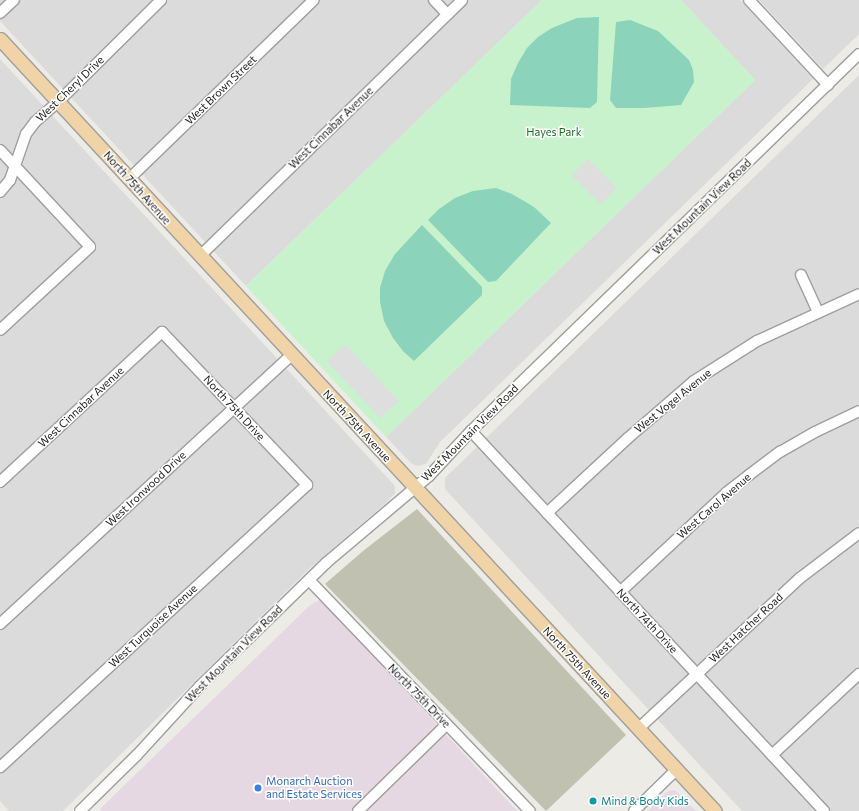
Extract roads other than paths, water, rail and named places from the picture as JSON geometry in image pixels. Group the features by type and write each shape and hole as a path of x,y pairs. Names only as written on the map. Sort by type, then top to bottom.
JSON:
{"main road":[{"name":"North 75th Avenue","path":"0,40 715,811"}],"street":[{"path":"0,13 14,0"},
{"name":"West Cheryl Drive","path":"0,192 10,180 26,134 35,122 58,102 161,0"},
{"name":"West Brown Street","path":"129,179 314,0"},
{"path":"434,0 447,14"},
{"name":"West Cinnabar Avenue","path":"200,256 462,0"},
{"path":"752,1 828,85"},
{"name":"West Mountain View Road","path":"82,810 137,755 200,686 326,563 415,488 471,431 859,54"},
{"path":"0,150 90,247 0,330"},
{"path":"801,275 818,312"},
{"name":"West Vogel Avenue","path":"547,513 628,438 694,381 757,341 859,294"},
{"name":"West Cinnabar Avenue","path":"0,482 162,332"},
{"name":"North 75th Drive","path":"162,332 307,485"},
{"name":"West Ironwood Drive","path":"0,624 292,355"},
{"name":"West Carol Avenue","path":"620,592 726,493 780,452 814,432 859,410"},
{"name":"North 74th Drive","path":"471,431 824,811"},
{"name":"West Turquoise Avenue","path":"0,767 307,485"},
{"name":"West Hatcher Road","path":"638,729 800,578 859,533"},
{"name":"North 75th Drive","path":"309,580 530,811"},
{"path":"772,755 859,674"},
{"path":"358,811 447,724"},
{"path":"634,811 677,770"}],"place":[{"name":"Monarch Auction and Estate Services","path":"258,788"},
{"name":"Mind & Body Kids","path":"593,801"}],"park label":[{"name":"Hayes Park","path":"554,132"}]}
